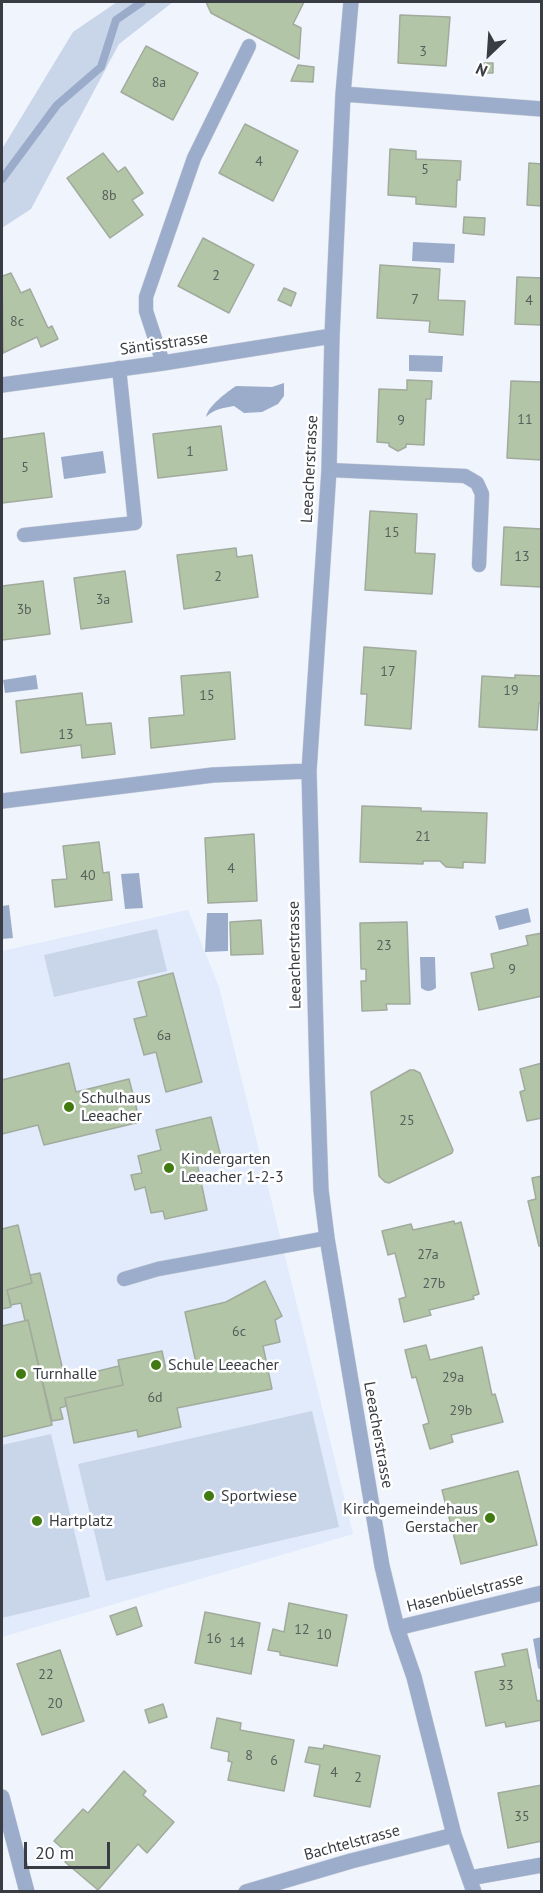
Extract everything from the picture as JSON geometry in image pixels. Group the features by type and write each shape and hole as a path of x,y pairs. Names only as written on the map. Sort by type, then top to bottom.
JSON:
{"street":[{"name":"Leeacherstrasse","path":"351,2 343,94 332,336 329,470 309,771 321,1190 382,1566 397,1628 414,1677 454,1835 472,1885"},
{"path":"343,94 542,109"},
{"name":"Säntisstrasse","path":"2,385 163,363 332,336"},
{"path":"2,801 213,775 309,771"},
{"name":"Hasenbüelstrasse","path":"397,1628 542,1593"},
{"path":"2,1797 27,1892"},
{"name":"Bachtelstrasse","path":"256,1890 351,1861 454,1835"},
{"path":"472,1885 542,1865"}],"lane":[{"path":"163,363 146,311 146,297 195,158 249,46"},
{"path":"24,535 135,523 119,368"},
{"path":"329,470 465,476 477,483 482,494 479,565"},
{"path":"124,1279 158,1269 327,1238"}],"shaded area":[{"path":"117,2 173,2 119,44 31,209 2,228 2,149 73,32"},
{"path":"413,242 455,244 454,263 412,261"},
{"path":"409,355 443,356 442,372 409,371"},
{"path":"284,383 284,396 278,404 262,412 244,413 234,406 222,408 206,417 214,404 236,386 272,387"},
{"path":"103,451 106,473 64,479 61,457"},
{"path":"36,675 38,689 5,693 3,680"},
{"path":"139,873 143,908 125,909 121,874"},
{"path":"9,905 13,938 2,939 2,906"},
{"path":"528,908 531,922 499,930 495,916"},
{"name":"Schule Leeacher","path":"188,910 219,987 353,1534 2,1637 2,951"},
{"path":"207,913 228,913 228,951 205,952"},
{"path":"157,929 167,971 54,997 44,955"},
{"path":"420,957 435,957 436,988 432,990 427,991 421,988"},
{"name":"Sportwiese","path":"312,1411 339,1527 106,1581 78,1464"},
{"name":"Hartplatz","path":"51,1434 90,1597 2,1618 2,1445"},
{"path":"542,1637 541,1670 538,1668 533,1639"}],"building":[{"path":"206,2 304,2 293,24 301,28 299,59 211,13"},
{"path":"400,15 450,17 446,66 398,63"},
{"path":"146,46 198,73 173,120 121,92"},
{"path":"483,63 493,63 493,73 483,73"},
{"path":"298,65 314,67 313,82 291,81"},
{"path":"245,124 298,151 273,201 219,173"},
{"path":"390,149 416,151 416,159 461,161 460,180 457,180 456,207 416,204 416,197 388,195"},
{"path":"103,153 118,172 125,167 143,193 132,200 143,215 110,238 67,178"},
{"path":"529,163 542,164 542,206 527,205"},
{"path":"464,217 485,218 484,235 463,233"},
{"path":"203,238 254,265 229,313 178,286"},
{"path":"380,265 440,269 438,300 465,301 463,335 429,332 430,321 377,318"},
{"path":"11,273 21,293 30,289 48,328 52,326 58,339 41,347 37,337 3,353 2,274 3,276"},
{"path":"517,277 542,278 542,325 515,324"},
{"path":"284,288 296,293 291,306 278,300"},
{"path":"407,380 432,381 431,399 426,399 424,445 406,444 406,447 398,451 389,446 389,443 377,442 379,389 407,390"},
{"path":"511,381 542,382 542,460 507,458"},
{"path":"221,426 227,470 158,478 153,434"},
{"path":"44,433 52,497 2,503 2,439"},
{"path":"370,511 417,514 415,553 435,554 432,594 365,590"},
{"path":"504,527 542,529 542,587 501,585"},
{"path":"236,548 237,557 252,555 258,597 184,609 177,555"},
{"path":"125,571 132,622 81,629 74,578"},
{"path":"43,581 50,634 2,640 2,586"},
{"path":"364,647 416,651 411,729 365,725 367,694 361,694"},
{"path":"230,672 235,739 151,748 149,718 184,715 181,676"},
{"path":"515,675 542,676 542,703 539,703 537,730 479,727 482,676 515,678"},
{"path":"82,693 86,725 111,723 115,754 82,758 81,745 21,753 16,701"},
{"path":"362,806 487,813 485,863 463,862 463,868 446,867 440,861 423,861 423,864 360,862"},
{"path":"254,834 257,901 208,903 205,838"},
{"path":"99,842 103,873 109,872 112,900 55,907 52,880 67,879 63,846"},
{"path":"261,920 263,954 231,955 230,922"},
{"path":"407,922 410,1004 386,1004 387,1010 362,1011 361,981 366,981 366,969 361,969 360,923"},
{"path":"542,933 542,996 479,1010 471,973 494,968 491,954 528,945 526,936"},
{"path":"173,973 202,1082 166,1092 156,1052 144,1055 134,1019 147,1016 138,982"},
{"name":"Schulhaus Leeacher","path":"69,1063 76,1092 129,1079 140,1122 44,1145 38,1125 2,1134 2,1080"},
{"path":"542,1063 542,1118 527,1121 520,1092 525,1090 520,1069"},
{"path":"410,1070 420,1073 453,1150 452,1153 389,1183 379,1176 371,1092"},
{"name":"Kindergarten Leeacher 1-2-3","path":"211,1117 221,1157 197,1163 207,1210 165,1219 163,1211 151,1213 145,1187 135,1190 131,1175 142,1173 138,1156 161,1150 156,1130"},
{"path":"542,1176 542,1246 539,1246 528,1201 536,1199 532,1178"},
{"path":"454,1221 455,1224 461,1222 479,1294 473,1296 474,1299 429,1310 431,1315 404,1322 399,1299 406,1297 395,1253 388,1255 382,1231 411,1224 413,1230"},
{"path":"18,1225 32,1283 7,1290 11,1307 2,1309 2,1229"},
{"path":"40,1273 65,1379 119,1366 123,1385 65,1398 66,1406 60,1408 63,1419 52,1421 28,1320 25,1321 21,1303 11,1305 7,1290 32,1283 30,1275"},
{"path":"265,1281 282,1316 275,1320 280,1342 263,1346 272,1389 177,1408 181,1427 138,1437 137,1430 74,1443 65,1398 123,1385 118,1360 162,1351 166,1370 196,1363 185,1312 226,1302"},
{"name":"Turnhalle","path":"28,1320 52,1425 2,1437 2,1326"},
{"path":"426,1345 430,1360 482,1347 492,1395 495,1394 503,1422 451,1435 453,1442 430,1449 423,1425 429,1423 416,1377 412,1378 405,1350"},
{"name":"Kirchgemeindehaus Gerstacher","path":"518,1471 537,1545 461,1564 442,1490"},
{"path":"289,1603 347,1615 337,1666 280,1655 280,1652 268,1650 273,1629 284,1632"},
{"path":"136,1607 142,1626 117,1635 110,1616"},
{"path":"205,1612 260,1623 251,1674 195,1663"},
{"path":"527,1649 537,1701 542,1700 542,1720 506,1727 505,1722 486,1726 475,1672 505,1666 502,1654"},
{"path":"60,1650 84,1721 42,1735 17,1664"},
{"path":"163,1704 167,1717 149,1723 145,1710"},
{"path":"217,1718 241,1723 240,1730 294,1740 284,1791 228,1780 232,1762 228,1761 229,1752 211,1748"},
{"path":"324,1745 380,1756 370,1807 314,1796 320,1765 305,1762 309,1747 323,1749"},
{"path":"124,1771 146,1791 143,1795 174,1822 147,1853 138,1844 98,1890 65,1862 71,1856 54,1841 83,1809 88,1813"},
{"path":"542,1785 542,1841 508,1848 498,1793"}],"waterway":[{"path":"2,179 57,105 101,67 116,20 142,2"}],"place":[{"name":"Schulhaus Leeacher","path":"69,1107"},
{"name":"Kindergarten Leeacher 1-2-3","path":"169,1168"},
{"name":"Schule Leeacher","path":"156,1365"},
{"name":"Turnhalle","path":"21,1374"},
{"name":"Sportwiese","path":"209,1496"},
{"name":"Kirchgemeindehaus Gerstacher","path":"490,1518"},
{"name":"Hartplatz","path":"37,1521"}]}
